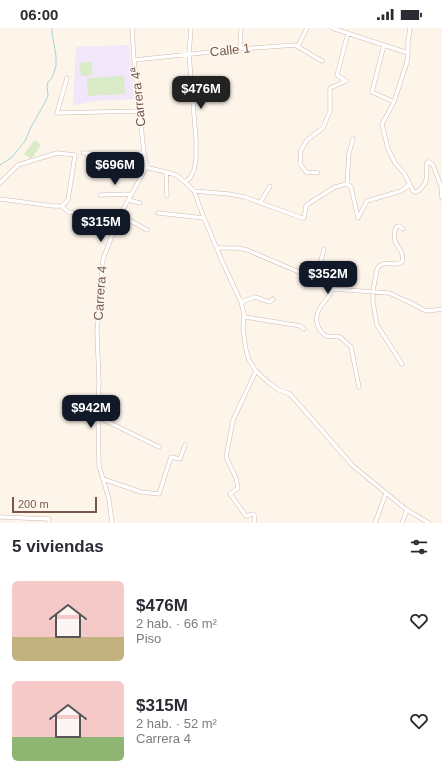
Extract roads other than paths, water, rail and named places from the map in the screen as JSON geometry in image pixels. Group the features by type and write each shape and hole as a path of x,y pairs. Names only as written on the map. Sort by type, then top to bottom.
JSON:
{"street":[{"name":"Carrera 4ª","path":"132,28 144,153 147,166"},
{"path":"186,182 194,170 196,160 196,139 189,54 191,28"},
{"path":"240,49 241,28"},
{"path":"307,28 298,46 322,61"},
{"path":"332,28 408,52"},
{"path":"410,28 407,62 394,102 382,124 388,149 395,163 404,172 413,191 418,192 425,183 427,178 427,162 429,162 433,165 441,186 442,198"},
{"path":"318,173 306,172 300,164 301,150 307,140 323,128 330,111 329,89 346,81 337,75 348,34"},
{"path":"384,45 372,92 394,102"},
{"name":"Calle 1","path":"134,60 240,49 298,46"},
{"path":"67,78 57,113 140,111"},
{"path":"347,184 349,153 353,139"},
{"path":"83,153 144,153"},
{"path":"0,183 18,165 57,154 75,155 68,200 62,206 0,199"},
{"path":"147,166 149,168 176,175 186,182 194,191 204,218 241,302 245,318 243,329 246,350 249,360 256,371 279,390 290,394 353,466 407,510 429,523"},
{"name":"Carrera 4","path":"112,523 108,499 99,466 98,333 103,259 120,215 147,166"},
{"path":"166,172 167,196"},
{"path":"347,184 351,187 358,218 367,201 401,191 410,185"},
{"path":"194,191 245,197 304,218 306,206 308,204 335,187 347,184"},
{"path":"260,203 270,186"},
{"path":"100,195 131,194"},
{"path":"128,200 140,203"},
{"path":"62,206 68,212 79,213"},
{"path":"158,213 204,218"},
{"path":"120,215 147,230"},
{"path":"402,364 377,325 373,303 373,291 378,266 382,264 398,264 402,262 403,255 394,242 394,238 396,227 399,226 403,229"},
{"path":"217,248 238,248 247,250 318,280 333,289 389,293 424,310 442,310"},
{"path":"324,249 321,268 329,279 333,289 319,309 316,317 319,330 326,336 340,337 351,347 359,387"},
{"path":"241,302 255,297 270,302 272,299"},
{"path":"245,318 295,325 304,329"},
{"path":"254,523 255,516 253,514 246,516 230,494 238,488 236,478 226,457 233,420 256,371"},
{"path":"98,417 159,447"},
{"path":"103,478 141,492 159,494 171,457 180,459 185,445"},
{"path":"375,523 386,493"},
{"path":"402,523 407,510"},
{"path":"0,517 49,518 49,523"},
{"path":"25,518 25,523"}],"waterway":[{"path":"0,165 11,158 25,141 48,96 48,82 52,78 56,66 52,28"}]}
